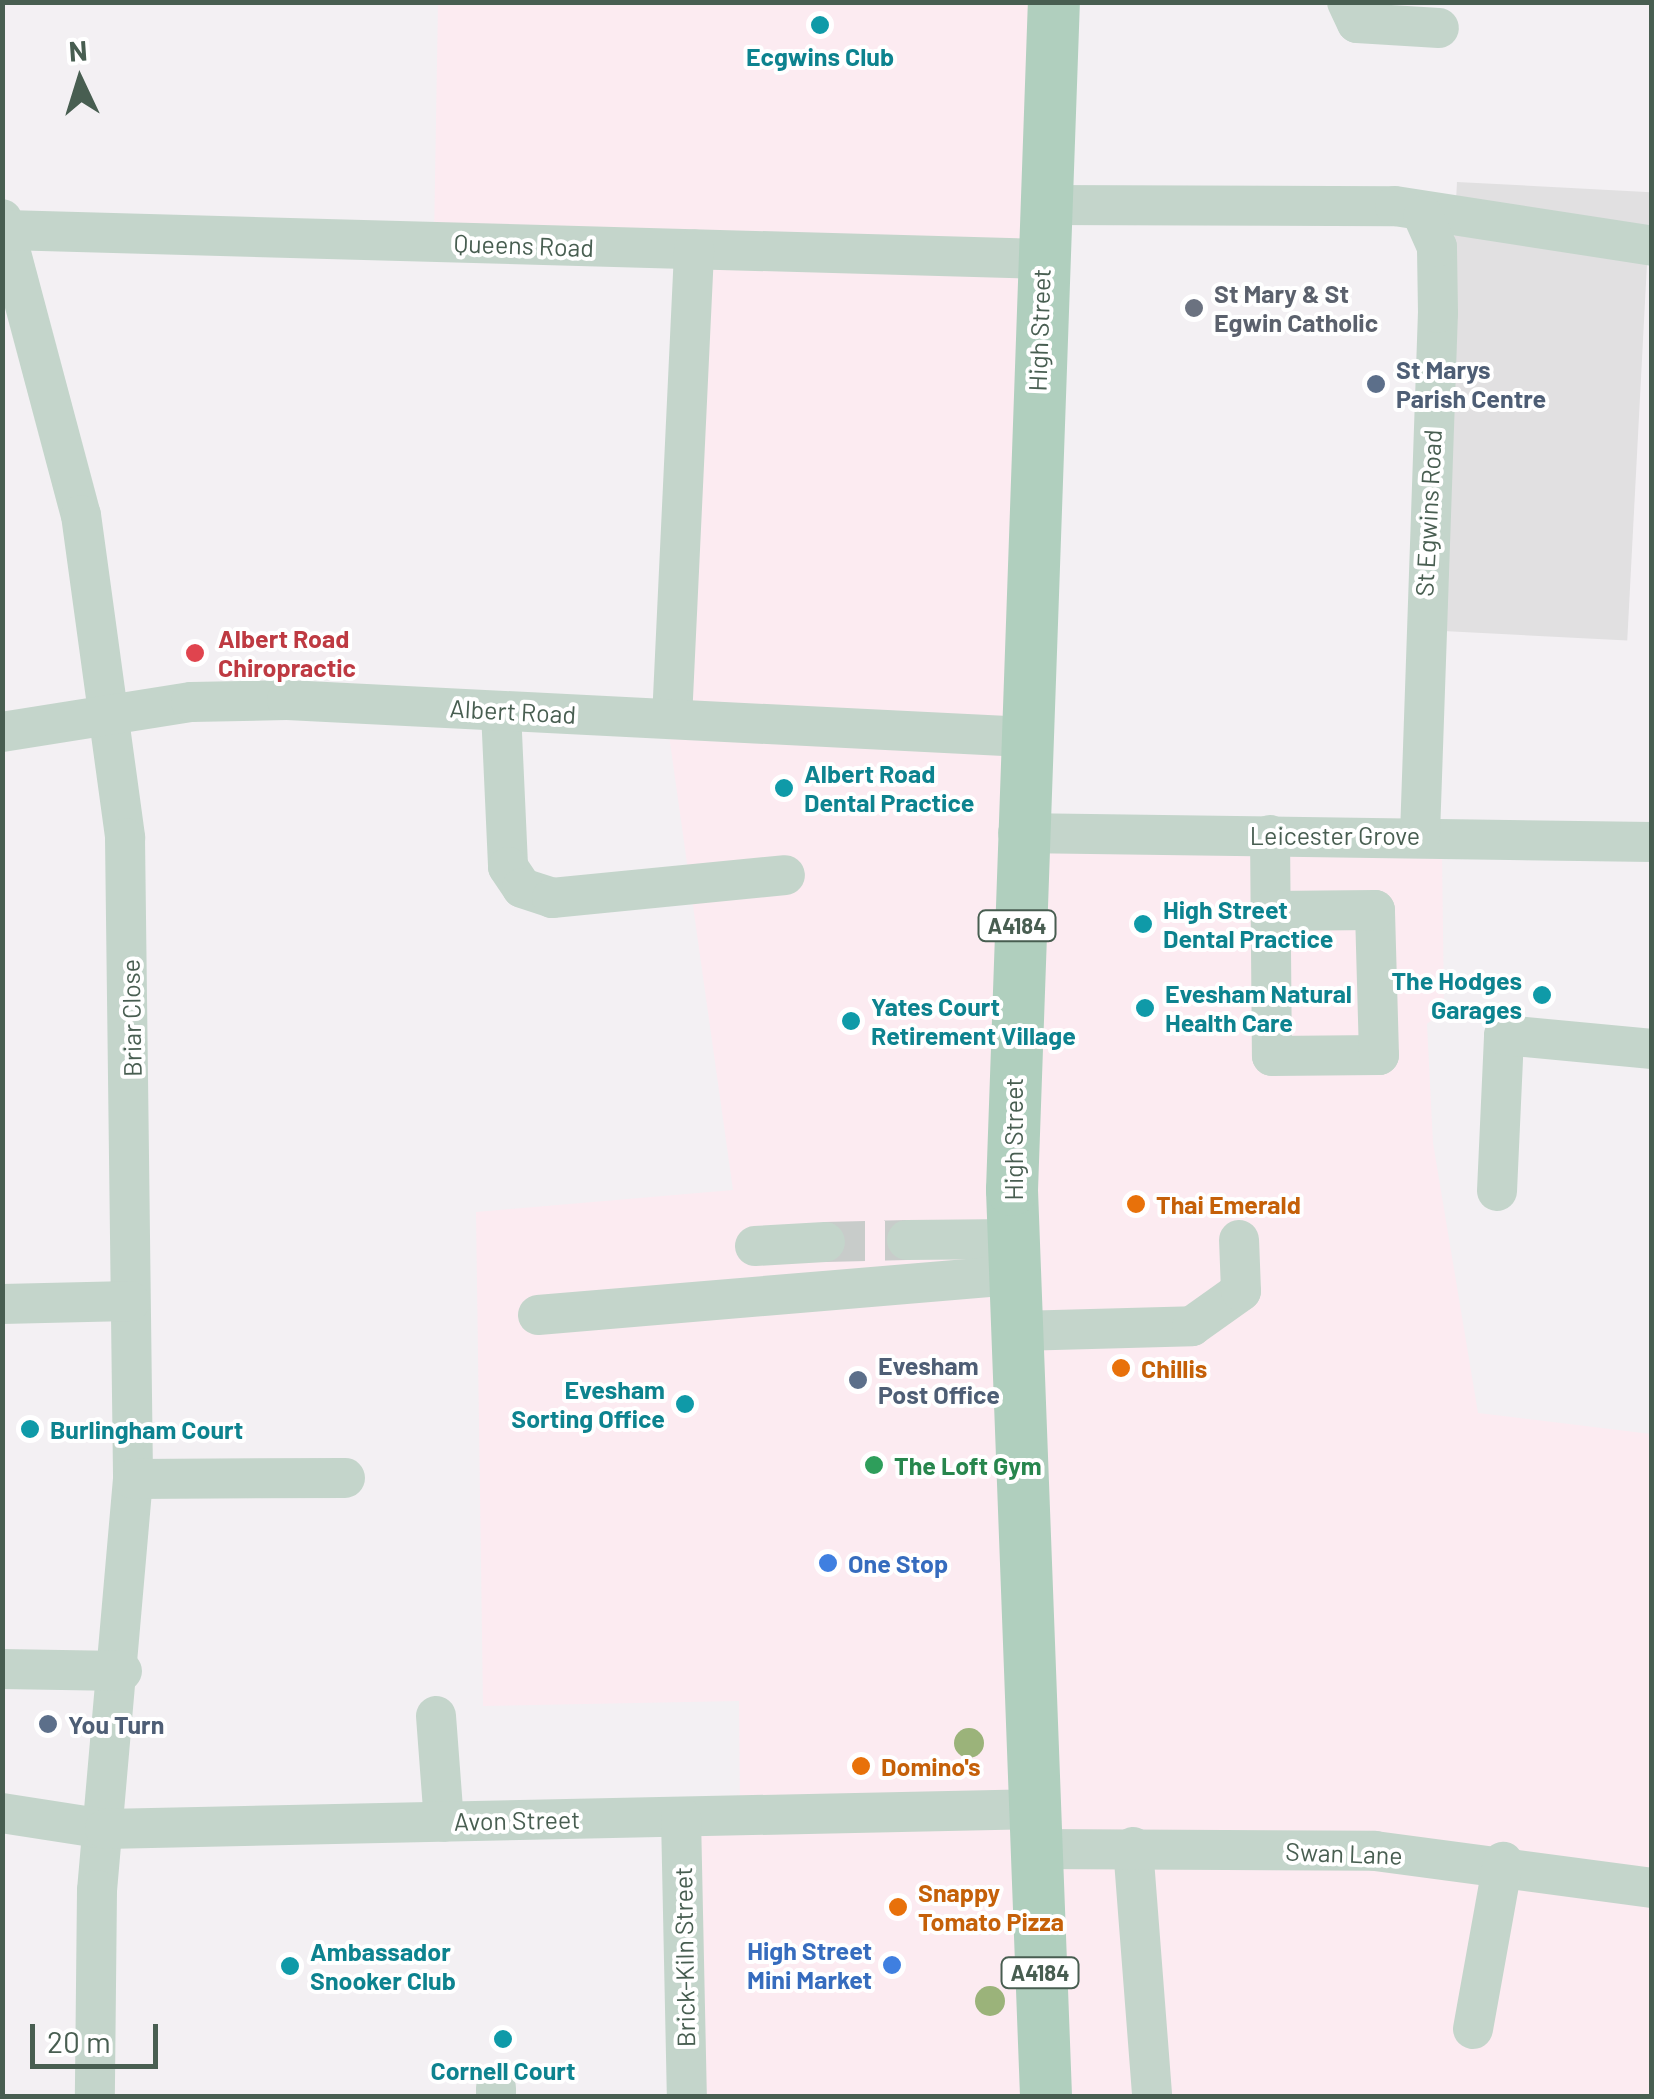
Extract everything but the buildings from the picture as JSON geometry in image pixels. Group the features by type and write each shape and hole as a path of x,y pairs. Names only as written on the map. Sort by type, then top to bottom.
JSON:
{"main road":[{"name":"High Street","path":"1046,2096 1033,1829 1015,1257 1018,833 1054,2"}],"street":[{"path":"1347,2 1357,23 1439,28"},
{"path":"1044,204 1395,206 1422,216 1652,246"},
{"name":"St Egwins Road","path":"1420,835 1438,313 1438,247 1422,216"},
{"name":"Queens Road","path":"4,224 1042,259"},
{"name":"Briar Close","path":"4,224 81,515 113,712 132,988 133,1478 122,1671 105,1829 94,2096"},
{"path":"672,720 694,250"},
{"name":"Albert Road","path":"2,732 113,712 287,700 1025,738"},
{"path":"501,711 508,868 522,888 552,898 785,875"},
{"name":"Leicester Grove","path":"1018,833 1420,835 1652,842"},
{"path":"1270,835 1271,911"},
{"path":"1497,1190 1504,1035 1652,1049"},
{"path":"907,1240 1015,1257"},
{"path":"1018,1331 1192,1326 1241,1291 1239,1240"},
{"path":"755,1246 825,1242"},
{"path":"538,1315 1015,1257"},
{"path":"2,1304 130,1301"},
{"path":"133,1478 345,1478"},
{"path":"2,1669 122,1671"},
{"path":"436,1716 444,1822"},
{"name":"Avon Street","path":"2,1813 105,1829 681,1817 1033,1829"},
{"name":"Brick-Kiln Street","path":"681,1817 687,2096"},
{"name":"Swan Lane","path":"1033,1829 1134,1847 1503,1862 1652,1888"},
{"path":"1134,1847 1152,2096"},
{"path":"1473,2029 1503,1862"}],"shaded area":[{"path":"438,3 1067,3 1027,837 1442,852 1444,1010 1427,1024 1433,1143 1478,1413 1651,1434 1651,2096 691,2096 685,1814 740,1812 739,1701 483,1706 476,1212 733,1190 666,714 682,245 434,238"},
{"path":"1457,182 1651,192 1627,641 1434,630"}],"tunnel":[{"path":"825,1242 907,1240"}],"place":[{"name":"Ecgwins Club","path":"820,25"},
{"name":"St Mary & St Egwin Catholic","path":"1194,308"},
{"name":"St Marys Parish Centre","path":"1376,384"},
{"name":"Albert Road Chiropractic","path":"195,653"},
{"name":"Albert Road Dental Practice","path":"784,788"},
{"name":"High Street Dental Practice","path":"1143,924"},
{"name":"The Hodges Garages","path":"1542,995"},
{"name":"Evesham Natural Health Care","path":"1145,1008"},
{"name":"Yates Court Retirement Village","path":"851,1021"},
{"name":"Thai Emerald","path":"1136,1204"},
{"name":"Chillis","path":"1121,1368"},
{"name":"Evesham Post Office","path":"858,1380"},
{"name":"Evesham Sorting Office","path":"685,1404"},
{"name":"Burlingham Court","path":"30,1429"},
{"name":"The Loft Gym","path":"874,1465"},
{"name":"One Stop","path":"828,1563"},
{"name":"You Turn","path":"48,1724"},
{"name":"Domino's","path":"861,1766"},
{"name":"Snappy Tomato Pizza","path":"898,1907"},
{"name":"High Street Mini Market","path":"892,1965"},
{"name":"Ambassador Snooker Club","path":"290,1966"},
{"name":"Cornell Court","path":"503,2039"}]}
